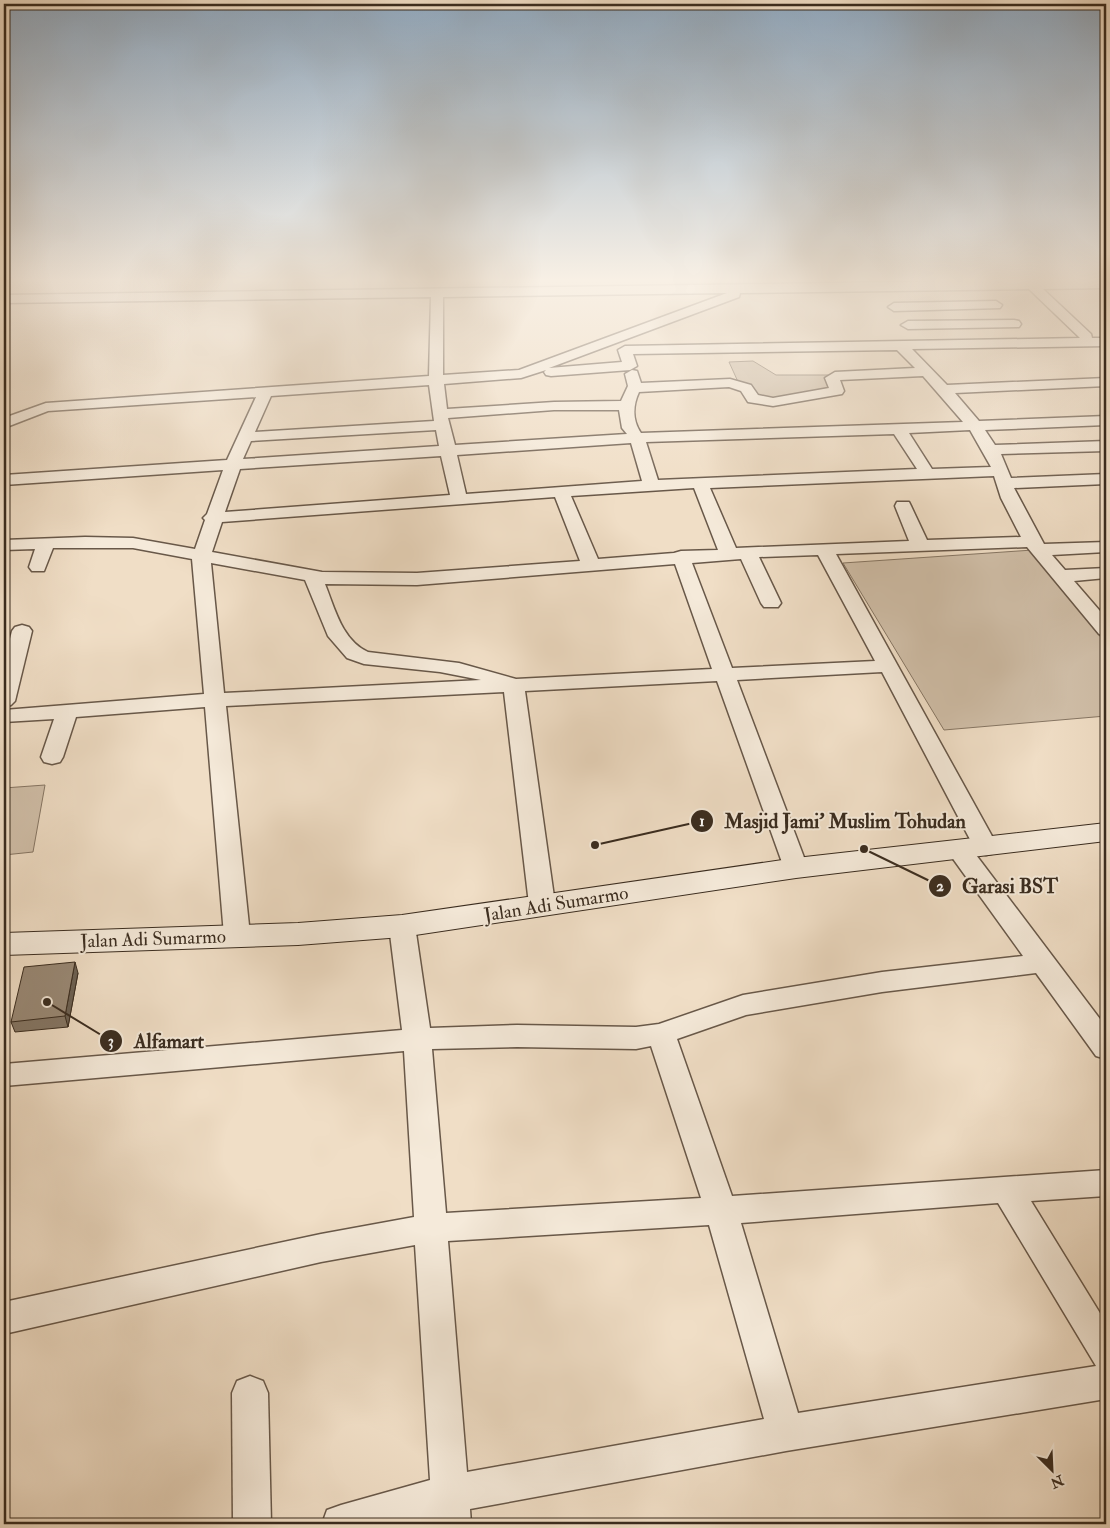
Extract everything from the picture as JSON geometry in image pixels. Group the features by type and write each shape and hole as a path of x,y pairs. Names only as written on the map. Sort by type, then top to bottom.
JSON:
{"main road":[{"name":"Jalan Adi Sumarmo","path":"4,944 238,935 402,926 796,868 1106,832"}],"street":[{"path":"436,349 436,379 442,420 459,499"},
{"path":"521,374 594,349"},
{"path":"624,349 634,381 634,388 626,405 630,428 636,438 651,485"},
{"path":"904,349 943,389 974,425 1004,477 1016,515 1035,546 1104,624"},
{"path":"1075,352 1106,351"},
{"path":"913,359 1056,355"},
{"path":"4,424 22,415 55,406 630,366"},
{"path":"634,388 730,383 746,388 753,399 769,402 835,392 838,389 832,378 835,376 925,372"},
{"path":"943,389 1106,382"},
{"path":"238,935 200,557 212,518 233,464 265,392"},
{"path":"245,436 442,420 568,399 626,405"},
{"path":"4,480 636,438 899,430 1106,420"},
{"path":"899,430 927,473"},
{"path":"989,450 1106,446"},
{"path":"212,518 651,485 927,473 1106,479"},
{"path":"702,488 738,553 772,603"},
{"path":"561,491 591,565"},
{"path":"902,506 920,546"},
{"path":"4,545 133,543 314,577 417,579 681,556 824,549 920,546 1106,547"},
{"path":"38,567 46,544"},
{"path":"824,549 889,666 972,848 1043,963 1106,1048"},
{"path":"681,556 796,868"},
{"path":"1061,576 1106,573"},
{"path":"314,577 334,628 350,653 364,658 463,669 493,676 514,685"},
{"path":"4,701 22,631"},
{"path":"4,716 214,700 889,666"},
{"path":"514,685 542,904"},
{"path":"52,757 67,711"},
{"path":"402,926 417,1039 451,1509"},
{"path":"4,1075 417,1039 517,1036 636,1038 661,1034 734,1008 762,1001 882,982 1043,963"},
{"path":"661,1034 721,1211 786,1433"},
{"path":"4,1318 321,1248 432,1228 499,1222 721,1211 1007,1189 1106,1184"},
{"path":"1007,1189 1106,1354"},
{"path":"342,1524 451,1509 786,1433 1106,1382"},
{"path":"250,1393 252,1524"}],"shaded area":[{"path":"753,361 776,375 828,375 837,389 762,400 739,384 729,362"},
{"path":"1033,550 1106,644 1106,716 944,730 843,563"},
{"path":"45,785 33,852 4,855 4,788"}],"building":[{"path":"75,962 65,1016 11,1022 24,967"}],"place":[{"name":"Masjid Jami' Muslim Tohudan","path":"595,845"},
{"name":"Garasi BST","path":"864,849"},
{"name":"Alfamart","path":"47,1002"}]}
